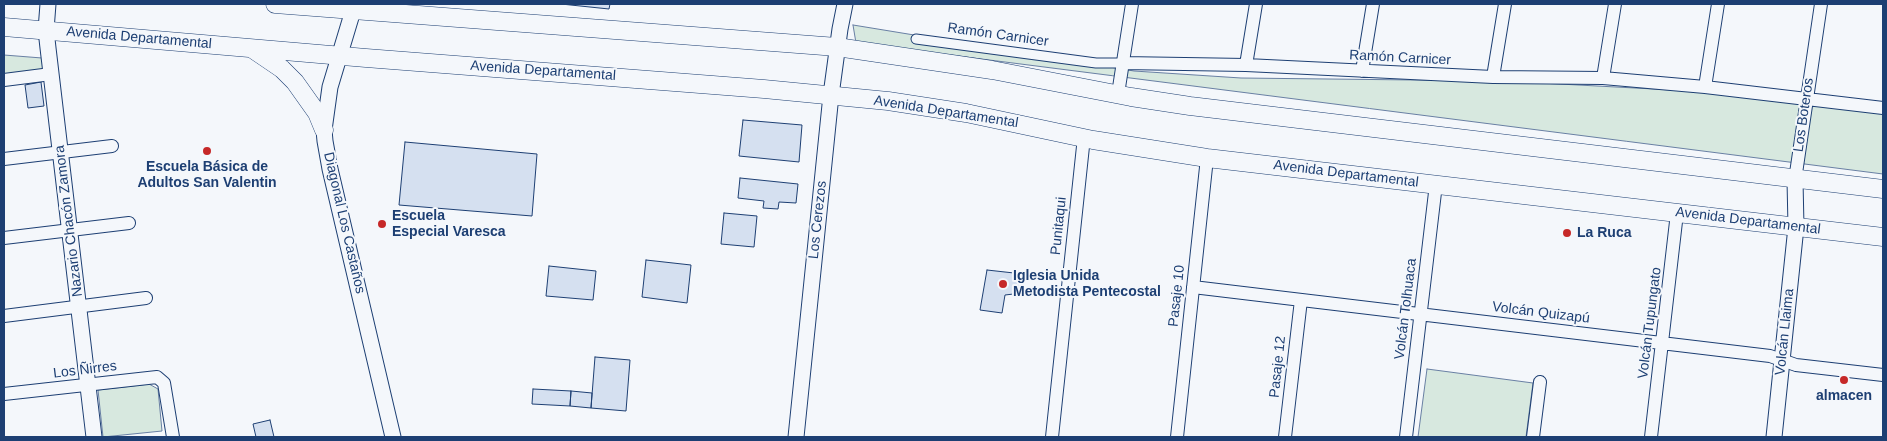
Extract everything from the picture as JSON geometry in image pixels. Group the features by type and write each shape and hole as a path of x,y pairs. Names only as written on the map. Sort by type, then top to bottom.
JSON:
{"main road":[{"path":"275,4 354,7 837,47 992,70 1118,94 1337,124 1883,190"},
{"name":"Avenida Departamental","path":"4,27 888,101 966,113 1084,137 1207,158 1883,237"},
{"path":"251,48 274,63 295,82 312,105 324,130"}],"street":[{"name":"Nazario Chacón Zamora","path":"48,4 46,30 94,437"},
{"name":"Los Cerezos","path":"796,437 831,95 845,4"},
{"path":"1118,94 1132,4"},
{"path":"1246,65 1256,4"},
{"path":"1362,71 1373,4"},
{"path":"1493,78 1505,4"},
{"path":"1603,78 1615,4"},
{"path":"1705,86 1718,4"},
{"name":"Los Boteros","path":"1796,226 1795,180 1821,4"},
{"name":"Diagonal Los Castaños","path":"354,7 330,86 324,130 330,168 392,437"},
{"name":"Ramón Carnicer","path":"916,38 1096,64 1246,65 1493,78 1603,78 1705,86 1883,108"},
{"path":"4,80 51,74"},
{"name":"Punitaqui","path":"1052,437 1084,137"},
{"path":"4,159 112,146"},
{"name":"Pasaje 10","path":"1177,437 1207,158"},
{"name":"Volcán Tolhuaca","path":"1406,437 1436,184"},
{"name":"Volcán Tupungato","path":"1651,437 1677,213"},
{"path":"4,238 129,223"},
{"name":"Volcán Llaima","path":"1774,437 1796,226"},
{"name":"Volcán Quizapú","path":"1193,287 1770,356 1796,365 1883,375"},
{"path":"4,316 146,298"},
{"name":"Pasaje 12","path":"1285,437 1300,300"},
{"name":"Los Ñirres","path":"4,394 157,377 163,380 165,386 173,437"},
{"path":"1533,437 1540,382"}],"shaded area":[{"path":"853,25 1134,71 1241,78 1503,81 1711,92 1883,113 1883,174 856,43"},
{"path":"4,55 42,58 44,70 4,76"},
{"path":"1427,369 1533,383 1526,437 1418,437"},
{"path":"149,384 158,389 162,431 103,437 98,390"}],"building":[{"path":"561,4 610,4 609,9"},
{"path":"41,82 44,106 28,108 25,85"},
{"path":"743,120 802,125 799,162 739,156"},
{"path":"405,142 537,154 532,216 399,205"},
{"path":"740,178 798,184 796,203 779,202 778,209 763,208 764,201 738,198"},
{"path":"724,213 757,216 754,247 721,244"},
{"path":"646,260 691,265 687,303 642,297"},
{"path":"549,266 596,271 593,300 546,296"},
{"name":"Iglesia Unida Metodista Pentecostal","path":"987,270 1023,274 1022,293 1005,295 1002,313 980,310"},
{"path":"595,357 630,360 626,411 591,408"},
{"path":"533,389 571,391 570,406 532,404"},
{"path":"571,391 592,393 591,408 570,406"},
{"path":"270,420 274,437 256,437 253,424"}],"place":[{"name":"Escuela Básica de Adultos San Valentin","path":"207,151"},
{"name":"Escuela Especial Varesca","path":"382,224"},
{"name":"La Ruca","path":"1567,233"},
{"name":"Iglesia Unida Metodista Pentecostal","path":"1003,284"},
{"name":"almacen","path":"1844,380"}]}
